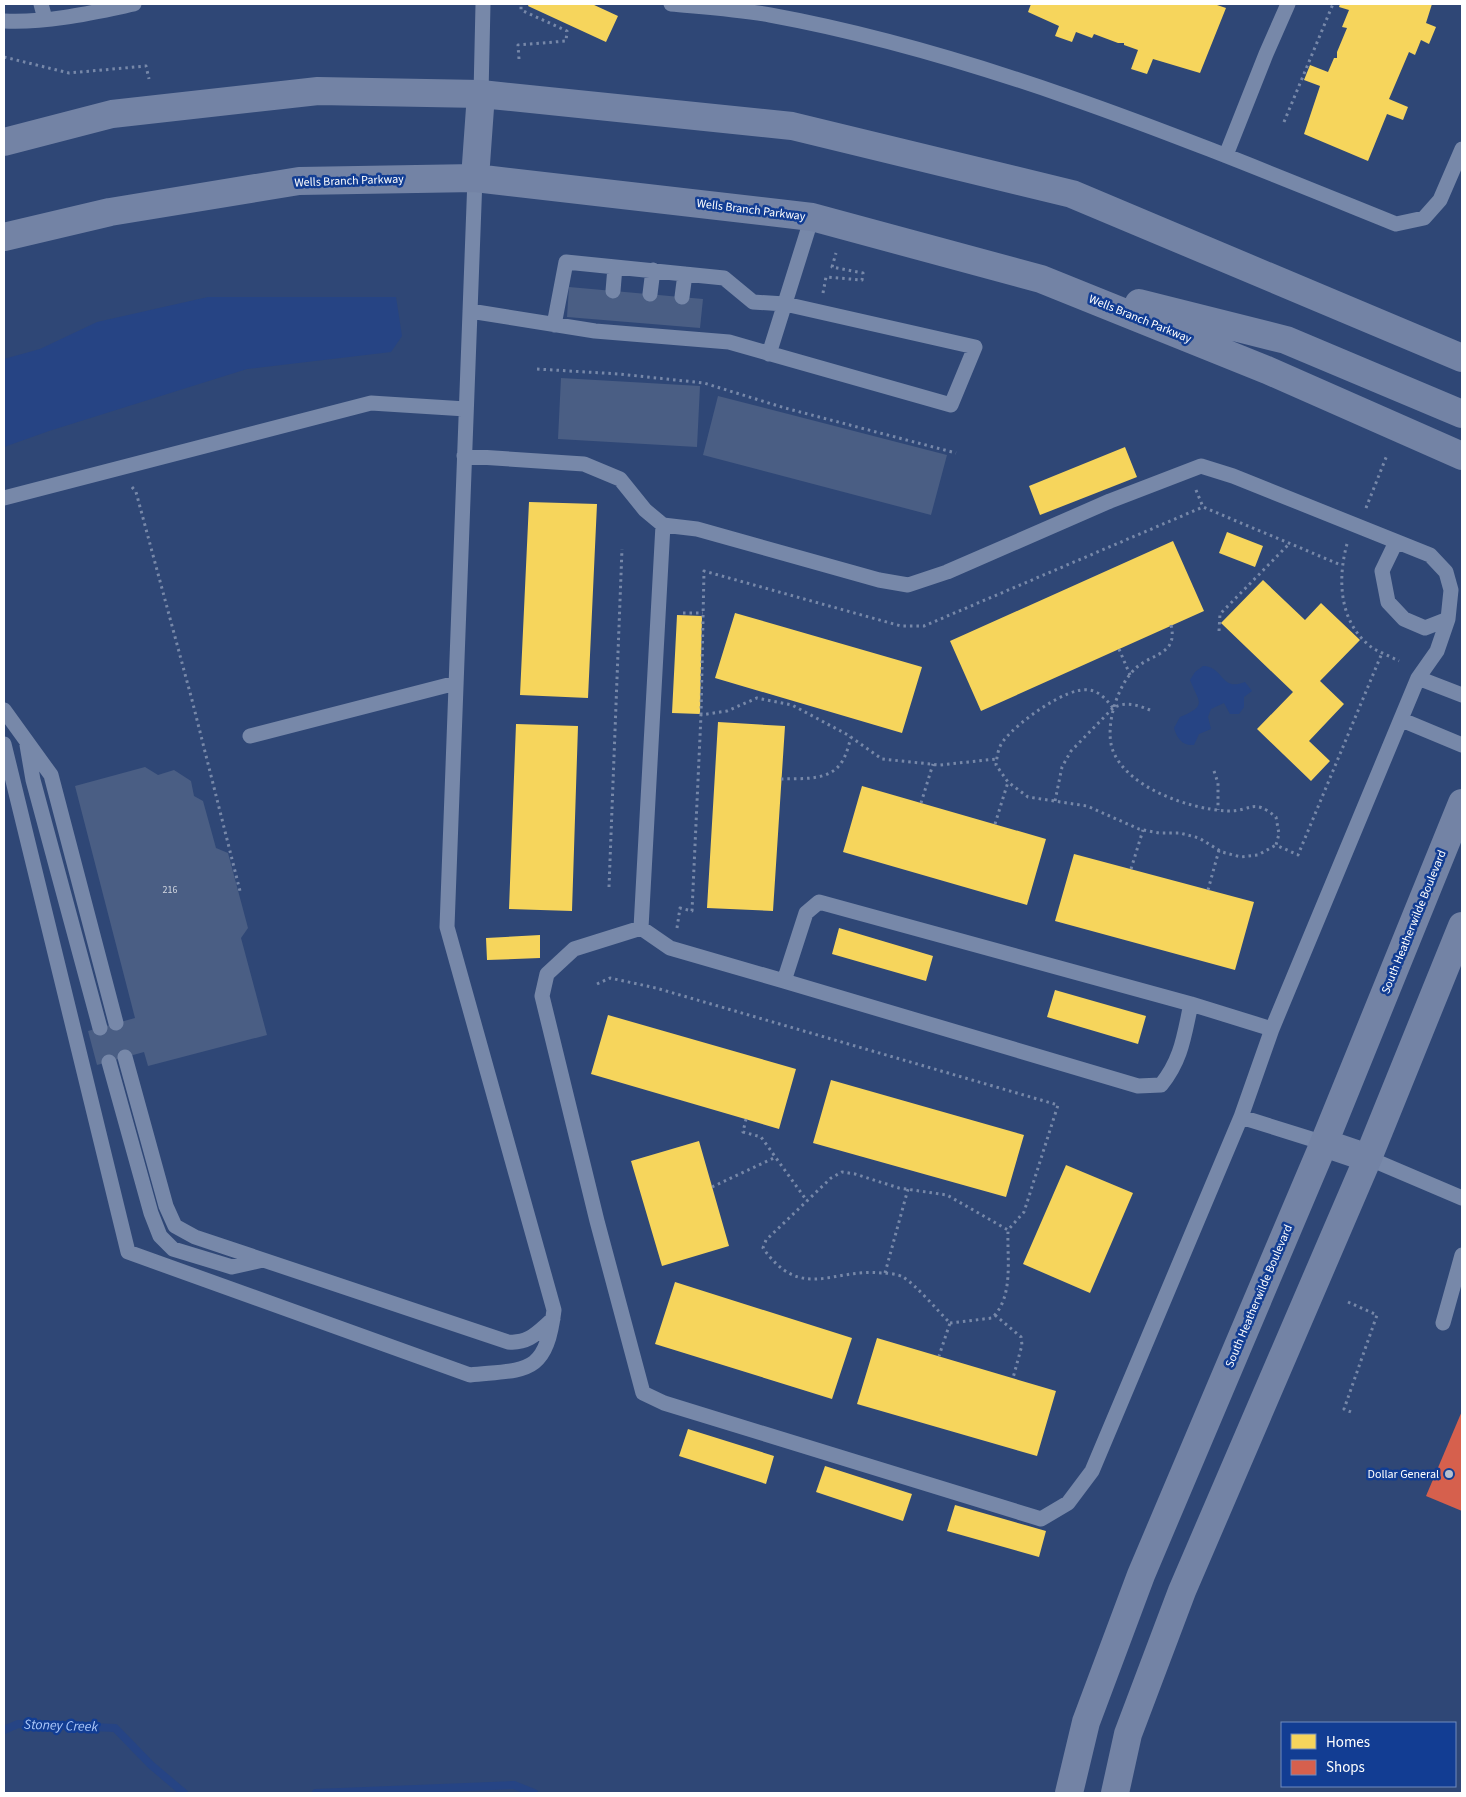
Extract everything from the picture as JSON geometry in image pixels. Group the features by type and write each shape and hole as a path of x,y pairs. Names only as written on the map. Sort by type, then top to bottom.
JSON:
{"main road":[{"path":"4,142 112,114 318,91 481,94 792,126 1072,194 1462,358"},
{"path":"475,178 481,94"},
{"name":"Wells Branch Parkway","path":"4,237 110,212 299,181 475,178 812,217 1041,279 1267,370 1462,456"},
{"path":"1041,279 1286,340 1462,414"},
{"name":"South Heatherwilde Boulevard","path":"1069,1793 1086,1722 1141,1575 1324,1143 1462,803"},
{"path":"1115,1793 1128,1734 1182,1591 1368,1158 1462,926"},
{"path":"1324,1143 1368,1158"}],"lane":[{"path":"41,4 45,20"},
{"path":"4,21 45,20 134,4"},
{"path":"481,94 483,4"},
{"path":"671,4 770,9 899,44 1021,81 1226,155 1396,224 1424,218 1440,200 1462,149"},
{"path":"1226,155 1288,4"},
{"path":"4,744 128,1252 470,1375 525,1369 540,1357 549,1340 554,1310 447,927 475,178"},
{"path":"769,354 812,217"},
{"path":"470,311 554,325 679,332 730,342 951,405 975,348 785,304 753,302 724,278 566,262 554,325"},
{"path":"613,291 615,267"},
{"path":"650,294 653,270"},
{"path":"682,297 685,274"},
{"path":"4,498 372,403 466,409"},
{"path":"464,456 584,464 620,479 645,510 663,525 697,529 879,580 908,585 947,572 1110,501 1201,466 1233,476 1430,555 1446,572 1451,590 1448,619 1437,651 1418,678 1272,1029 1241,1117 1092,1471 1068,1503 1041,1519 674,1406 643,1393 597,1221 542,996 547,974 574,949 641,928"},
{"path":"641,928 663,525"},
{"path":"1396,542 1382,572 1388,602 1404,619 1424,628 1448,619"},
{"path":"1418,678 1462,696"},
{"path":"250,736 456,683"},
{"path":"4,710 51,775 116,1023"},
{"path":"1402,720 1462,745"},
{"path":"26,738 33,780 100,1028"},
{"path":"784,981 806,914 819,902 1191,1004 1272,1029"},
{"path":"641,928 670,948 1138,1086 1161,1085 1171,1073 1180,1055 1191,1004"},
{"path":"125,1057 166,1206 175,1226 194,1237 508,1342 520,1344 553,1319"},
{"path":"109,1062 151,1213 160,1236 173,1249 232,1267 263,1260"},
{"path":"1241,1117 1324,1143"},
{"path":"1368,1158 1462,1198"},
{"path":"1443,1323 1462,1255"}],"path":[{"path":"519,59 518,46 566,41 567,31 521,10 521,4"},
{"path":"1284,122 1333,4"},
{"path":"4,57 69,73 146,66 149,79"},
{"path":"823,294 826,277 862,280 862,273 832,267 836,253"},
{"path":"536,369 619,374 704,383 785,408 956,453"},
{"path":"1365,509 1386,455"},
{"path":"127,486 133,488 136,492 240,892"},
{"path":"1196,490 1203,508"},
{"path":"1219,631 1220,614 1290,543"},
{"path":"1347,543 1341,565 1340,588 1346,611 1360,635 1373,648 1399,661"},
{"path":"609,887 622,549"},
{"path":"683,613 703,613"},
{"path":"1113,708 1102,696 1088,689 1075,692 1037,709 1002,741 996,765 1008,782 1028,797 1097,809 1143,830 1160,833 1180,833 1199,838 1219,850 1241,857 1258,855 1276,844 1279,834 1276,817 1265,808 1254,806 1230,811 1180,802 1158,792 1124,767 1112,748 1110,725 1113,708 1130,675 1170,646 1174,637 1172,625"},
{"path":"1119,649 1130,675"},
{"path":"1276,844 1298,856 1382,652"},
{"path":"677,928 680,908 692,911 701,715 727,711 757,698 792,705 851,737 882,759 933,764 996,759"},
{"path":"1055,801 1062,767 1071,751 1113,708 1118,705 1134,704 1150,710"},
{"path":"782,779 818,778 832,771 843,760 851,737"},
{"path":"921,803 933,764"},
{"path":"1214,771 1218,783 1218,810"},
{"path":"995,824 1008,782"},
{"path":"1131,869 1143,830"},
{"path":"1208,890 1219,850"},
{"path":"597,984 610,978 656,988 1058,1105 1024,1212 1008,1230 1006,1296 992,1318 950,1323"},
{"path":"746,1119 743,1132 761,1137 806,1201"},
{"path":"712,1187 776,1157"},
{"path":"950,1323 903,1276 864,1271 817,1281 788,1272 773,1263 763,1248 766,1240 831,1178 842,1172 908,1189 947,1195 1008,1230"},
{"path":"885,1273 908,1189"},
{"path":"1348,1302 1377,1315 1344,1410 1351,1412"},
{"path":"995,1315 1021,1337 1022,1345 1013,1378"},
{"path":"939,1356 950,1323"}],"water":[{"path":"208,297 396,297 402,336 391,352 247,369 4,447 4,359 40,349 97,322"},
{"path":"1203,666 1215,670 1231,684 1245,682 1252,691 1244,697 1244,707 1239,714 1230,714 1224,703 1211,709 1208,717 1211,729 1199,734 1194,745 1190,745 1181,741 1174,728 1180,717 1198,706 1198,699 1190,680 1195,672"}],"building: Homes":[{"path":"529,4 592,4 618,16 606,42 528,6"},
{"path":"1031,4 1214,4 1226,8 1200,73 1153,59 1147,74 1131,69 1138,50 1124,45 1124,43 1118,43 1094,34 1092,38 1076,32 1072,42 1055,36 1059,26 1028,12"},
{"path":"1340,4 1432,4 1426,23 1436,27 1429,44 1421,40 1415,55 1409,52 1389,99 1408,107 1403,120 1387,114 1368,161 1304,134 1320,86 1304,80 1310,65 1328,72 1334,58 1337,58 1337,52 1347,28 1342,27 1349,10 1339,7"},
{"path":"1125,447 1137,477 1040,515 1029,486"},
{"path":"529,502 597,504 588,698 520,695"},
{"path":"1227,532 1263,546 1255,567 1219,553"},
{"path":"1173,541 1204,611 981,711 950,641"},
{"path":"1263,580 1305,620 1321,603 1360,640 1320,681 1344,704 1309,741 1330,761 1311,781 1257,729 1293,692 1221,623"},
{"path":"735,613 922,667 902,733 715,678"},
{"path":"677,615 702,616 700,714 672,713"},
{"path":"718,722 785,726 773,911 707,908"},
{"path":"516,724 578,726 572,911 509,909"},
{"path":"862,786 1046,839 1027,905 843,852"},
{"path":"1074,854 1254,902 1235,970 1055,921"},
{"path":"839,928 933,956 926,981 832,954"},
{"path":"540,935 540,958 487,960 486,938"},
{"path":"1055,990 1146,1016 1138,1044 1047,1017"},
{"path":"608,1015 796,1069 779,1129 591,1074"},
{"path":"831,1080 1024,1135 1006,1197 813,1143"},
{"path":"699,1141 729,1246 662,1266 631,1161"},
{"path":"1066,1165 1133,1193 1090,1293 1023,1264"},
{"path":"675,1282 852,1338 832,1399 655,1344"},
{"path":"877,1338 1056,1391 1037,1456 857,1404"},
{"path":"688,1429 774,1456 766,1484 679,1456"},
{"path":"825,1466 912,1494 903,1521 816,1492"},
{"path":"955,1505 1046,1531 1039,1557 947,1531"}],"building: Shops":[{"name":"Dollar General","path":"1462,1411 1462,1511 1426,1496"}],"building: Other":[{"path":"569,287 703,299 700,328 567,317"},
{"path":"561,378 700,386 697,447 558,439"},
{"path":"718,396 947,455 931,515 703,455"},
{"path":"145,767 158,775 174,770 191,781 194,796 203,801 216,848 228,853 248,928 241,938 267,1035 148,1066 144,1052 97,1065 88,1031 135,1018 75,786"}],"waterway":[{"name":"Stoney Creek","path":"4,1730 18,1724 115,1728 151,1765 184,1793"},
{"name":"Stoney Creek","path":"316,1793 514,1785 534,1793"}],"place":[{"name":"Dollar General","path":"1449,1474"}]}
